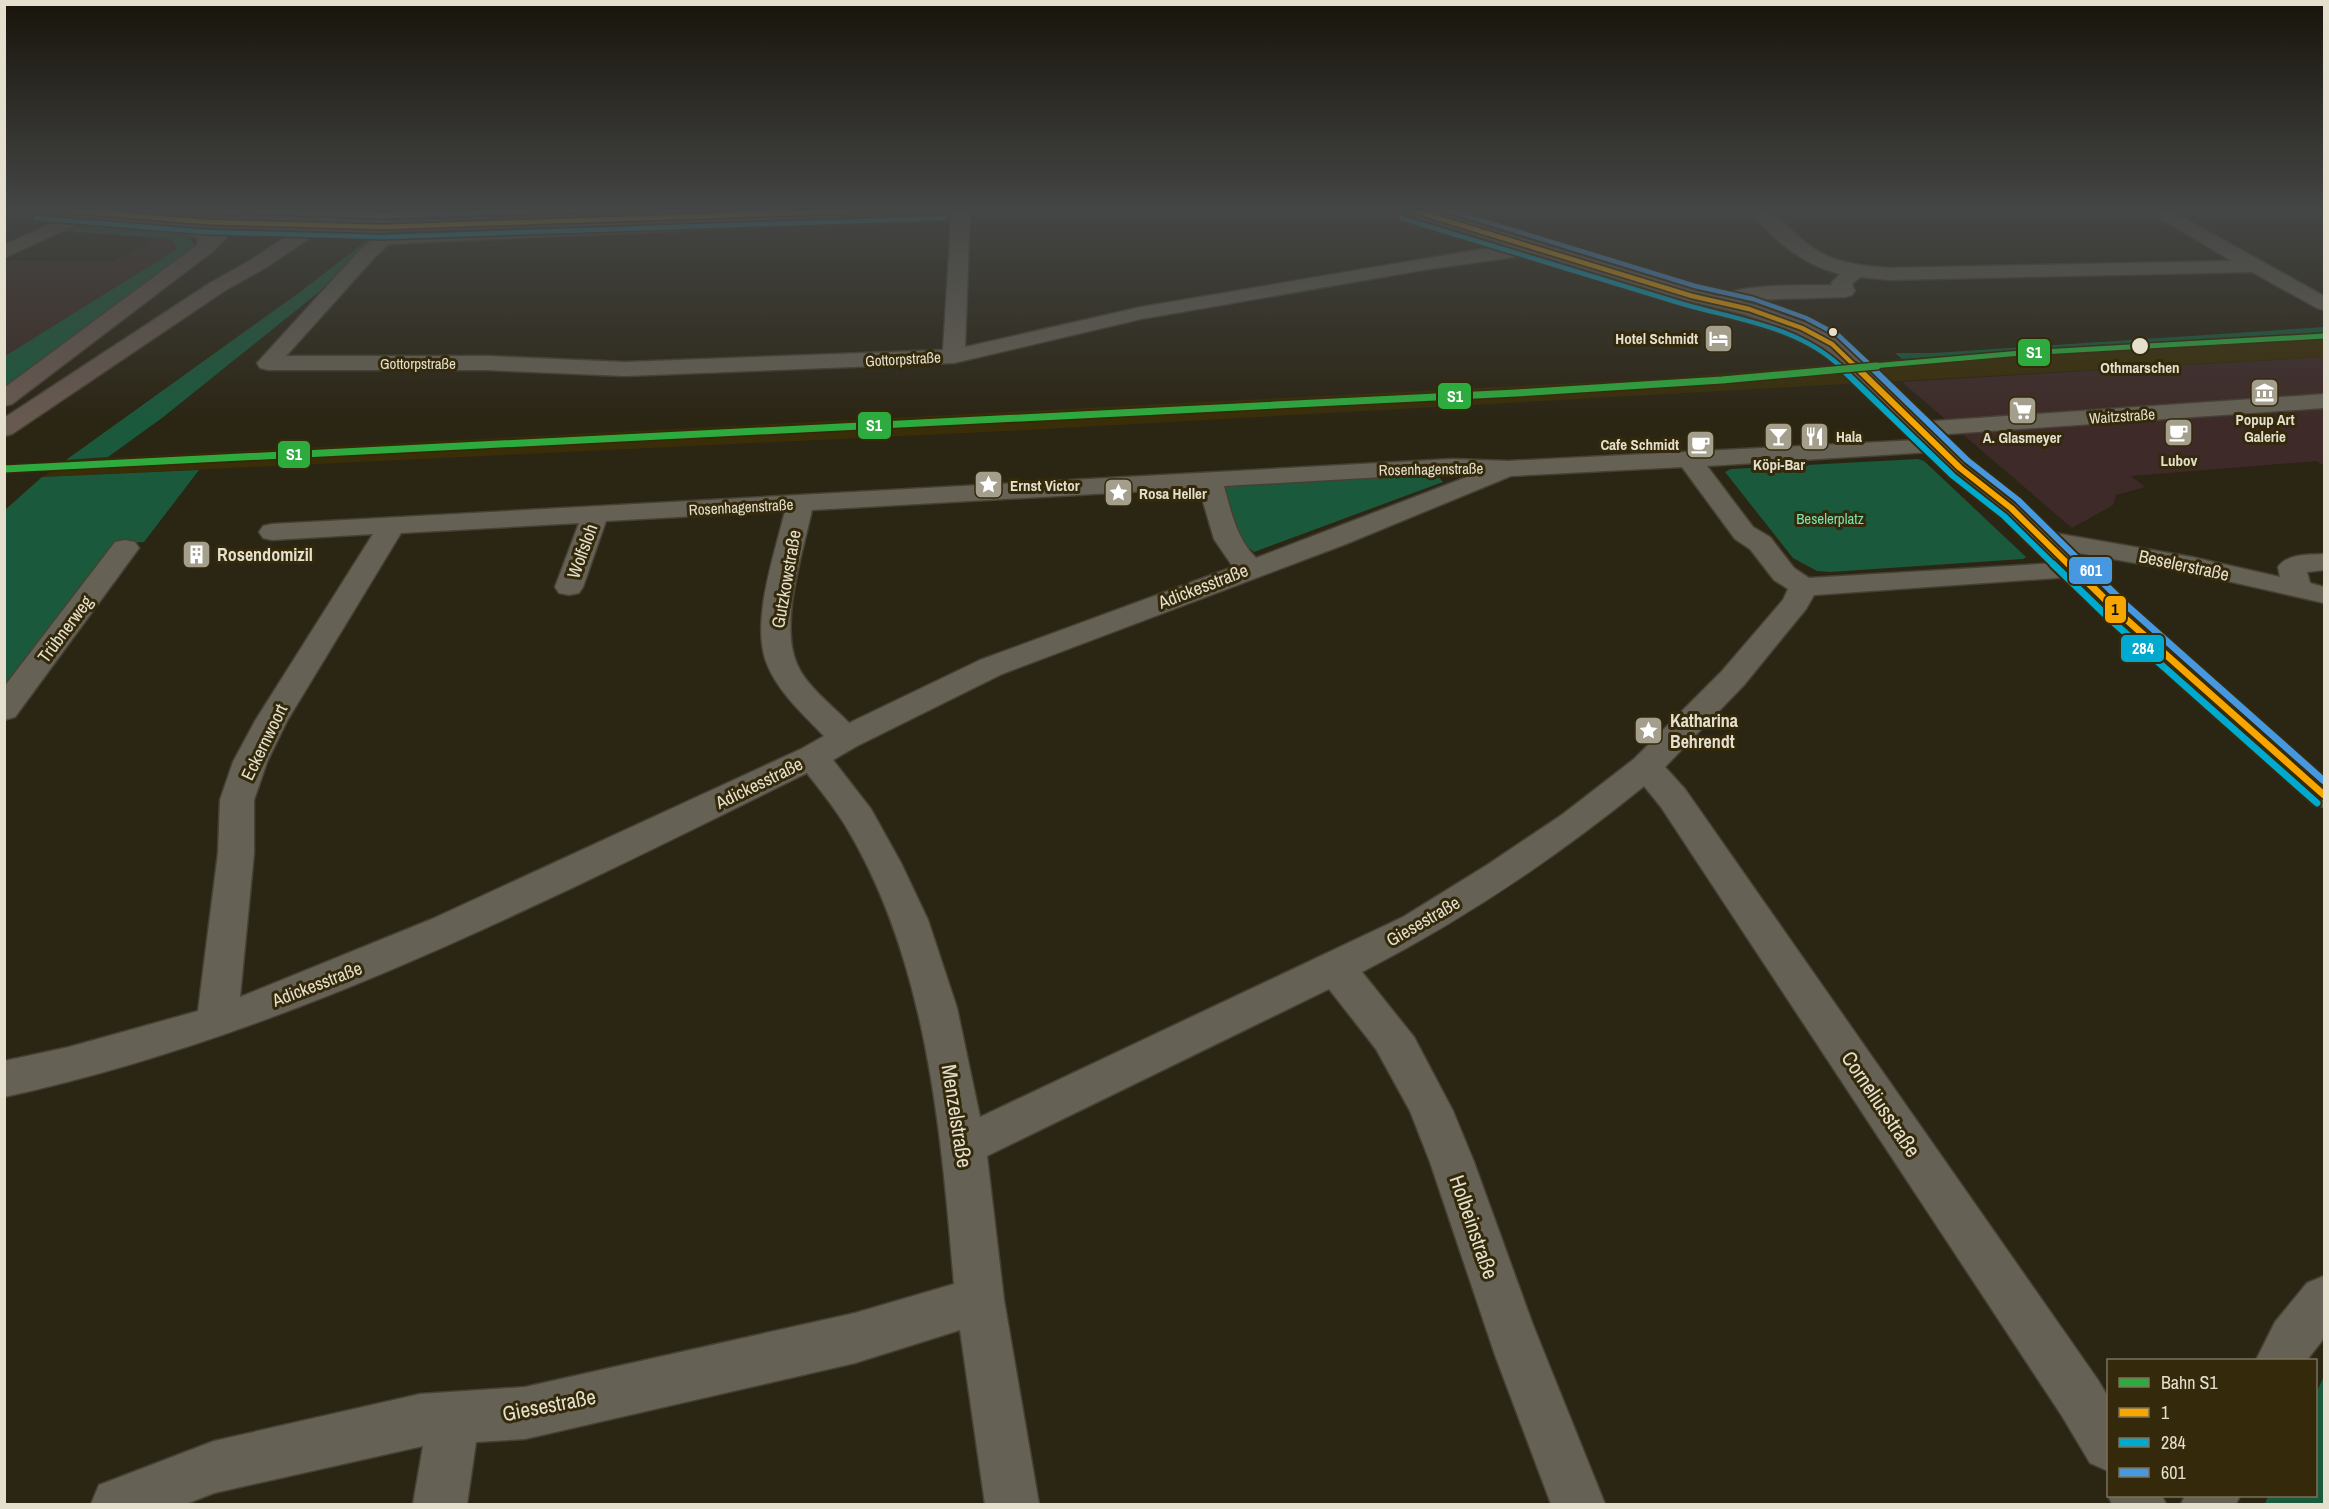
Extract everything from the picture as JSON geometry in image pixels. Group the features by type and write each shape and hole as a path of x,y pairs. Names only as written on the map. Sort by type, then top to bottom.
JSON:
{"highway":[{"path":"4,399 163,278"},
{"path":"4,412 209,278"},
{"path":"4,429 232,278"}],"main road":[{"path":"1634,278 1777,318 1832,344 1960,468 2011,508 2238,720 2325,795"},
{"path":"1662,278 1700,290 1723,302"}],"street":[{"name":"Gottorpstraße","path":"345,278 268,363 488,363 625,369 954,356 1141,313 1340,278"},
{"path":"954,356 958,278"},
{"path":"1723,302 1737,295 1752,293 1845,291 1841,284 1847,278"},
{"path":"2277,278 2325,304"},
{"name":"Waitzstraße","path":"1929,438 2325,401"},
{"path":"1688,458 1929,438"},
{"path":"1688,458 1744,533 1760,543 1784,574 1803,587 2075,570"},
{"name":"Rosenhagenstraße","path":"272,532 1452,466 1508,470 1688,458"},
{"name":"Adickesstraße","path":"4,1079 121,1051 217,1021 303,991 390,956 829,747 991,667 1250,568 1336,538 1508,470"},
{"path":"1210,480 1219,518 1235,555 1250,568"},
{"name":"Gutzkowstraße","path":"800,504 777,610 776,640 781,662 829,747"},
{"name":"Wolfsloh","path":"569,587 595,515"},
{"name":"Eckernwoort","path":"217,1021 236,853 237,800 250,762 271,721 391,527"},
{"name":"Beselerstraße","path":"2043,539 2181,563 2325,595"},
{"name":"Trübnerweg","path":"4,710 125,548"},
{"path":"2296,589 2292,567 2298,564 2325,562"},
{"name":"Giesestraße","path":"964,1146 1335,968 1416,927 1500,875 1575,823 1646,767 1733,678 1796,603 1803,587"},
{"name":"Menzelstraße","path":"829,747 859,818 909,920 937,1008 964,1146 980,1300 1012,1504"},
{"name":"Corneliusstraße","path":"1646,767 1673,798 2080,1398 2107,1442"},
{"name":"Holbeinstraße","path":"1335,968 1383,1026 1407,1061 1427,1099 1444,1140 1522,1366 1578,1504"},
{"name":"Giesestraße","path":"118,1504 214,1467 420,1420 525,1413 855,1338 980,1300"},
{"path":"2282,1359 2292,1339 2325,1300"},
{"path":"440,1504 453,1419"}],"shaded area":[{"path":"5,278 130,278 5,356"},
{"path":"2324,333 2324,357 1028,430 43,477 66,460 1656,379 1977,353"},
{"path":"2324,357 2324,466 2317,461 2131,476 2145,487 2116,495 2113,505 2072,528 1902,382"}],"green space":[{"path":"130,278 157,278 5,391 5,356"},
{"path":"318,278 332,278 319,292 162,418 108,457 66,460"},
{"path":"2324,327 2324,333 1902,359 1895,353 1934,353"},
{"name":"Beselerplatz","path":"1918,459 1924,461 2026,557 1830,572 1817,571 1793,558 1725,472 1731,469"},
{"path":"199,470 144,542 114,544 5,690 5,510 42,477"},
{"path":"1436,474 1443,482 1254,552 1241,539 1232,523 1226,486"},
{"path":"2324,1376 2324,1504 2265,1504 2268,1497 2317,1497 2317,1391"}],"rail line":[{"name":"S1","path":"4,469 1516,393 1722,380 2021,353 2324,336"}],"transit line":[{"name":"284","path":"1599,278 1689,306 1746,319 1798,338 1826,353 1953,476 2004,516 2112,621 2317,803"},
{"name":"1","path":"1635,278 1692,296 1749,309 1802,328 1832,344 1960,468 2011,508 2119,613 2324,795"},
{"name":"601","path":"1670,278 1753,299 1806,318 1838,335 1967,460 2018,500 2126,605 2324,781"}],"place":[{"name":"Hotel Schmidt","path":"1719,338"},
{"name":"Othmarschen","path":"2140,346"},
{"name":"Popup Art Galerie","path":"2265,392"},
{"name":"A. Glasmeyer","path":"2022,410"},
{"name":"Lubov","path":"2179,433"},
{"name":"Hala","path":"1815,436"},
{"name":"Köpi-Bar","path":"1779,437"},
{"name":"Cafe Schmidt","path":"1700,444"},
{"name":"Ernst Victor","path":"989,485"},
{"name":"Rosa Heller","path":"1118,493"},
{"name":"Rosendomizil","path":"196,554"},
{"name":"Katharina Behrendt","path":"1649,730"}]}
